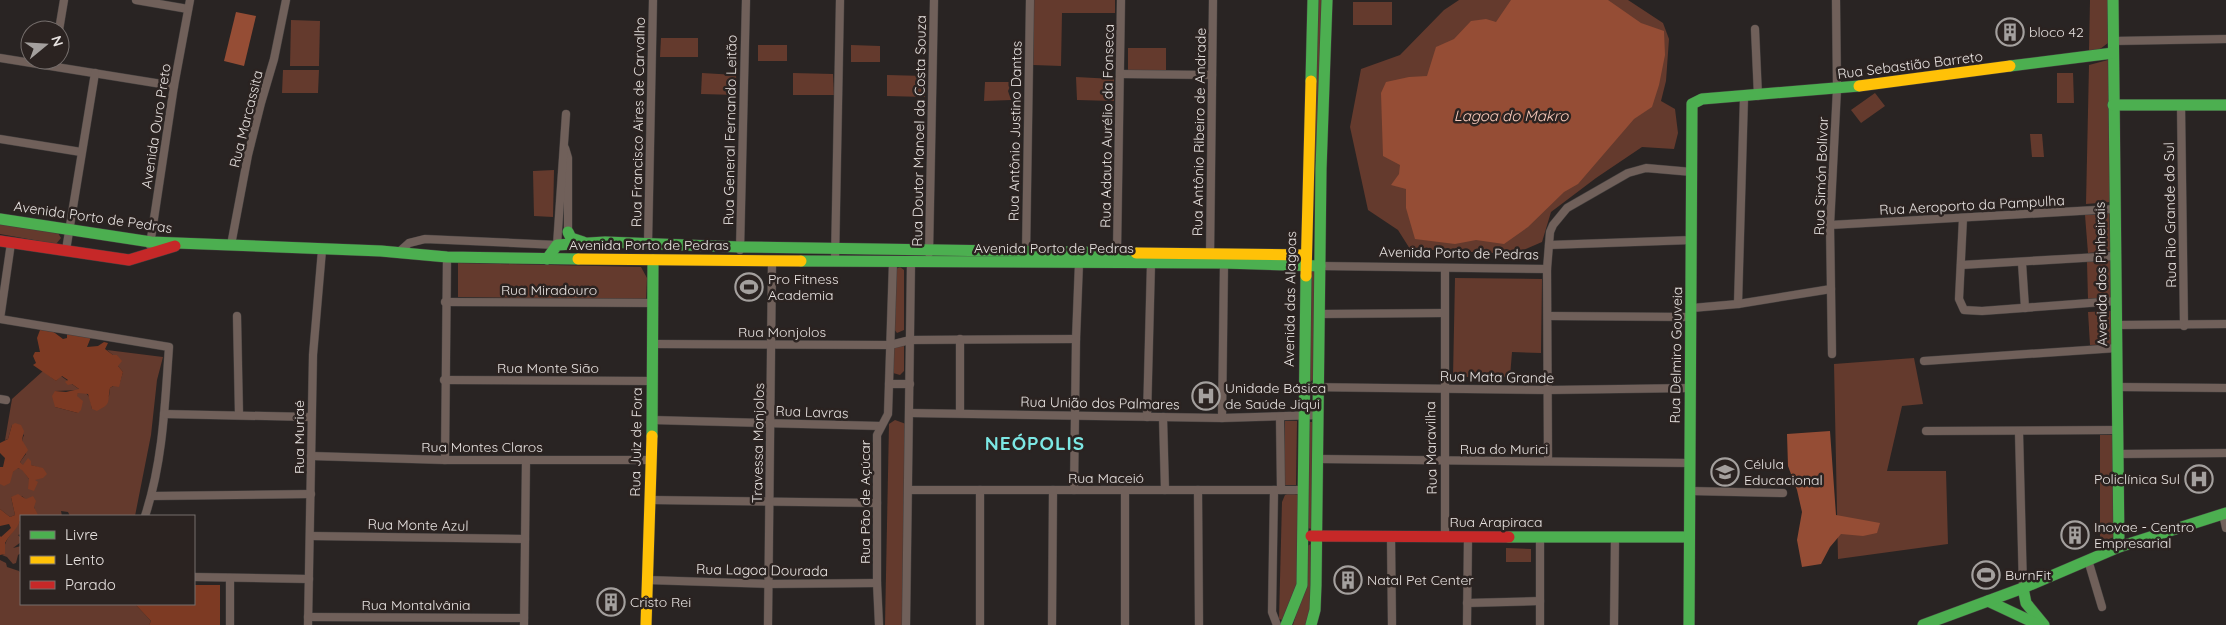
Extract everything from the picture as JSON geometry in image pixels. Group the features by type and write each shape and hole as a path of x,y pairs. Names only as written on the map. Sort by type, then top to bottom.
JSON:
{"main road":[{"name":"Avenida das Alagoas","path":"1286,625 1302,585 1307,178 1313,0"},
{"path":"1311,625 1316,596 1321,314 1321,169 1327,0"},
{"name":"Avenida dos Pinheirais","path":"2113,0 2119,547"},
{"name":"Rua Sebastião Barreto","path":"1710,99 1837,89 2113,53"},
{"name":"Rua Delmiro Gouveia","path":"1689,625 1692,312 1691,107 1697,101 1710,99"},
{"path":"2113,105 2181,104 2226,106"},
{"path":"1309,121 1313,131 1312,165 1315,169 1321,169"},
{"path":"1307,178 1313,179 1316,182 1317,201 1321,208"},
{"name":"Avenida Porto de Pedras","path":"0,219 151,242 399,252 447,256 547,259 929,262 1116,252 1210,259 1306,261 1320,266"},
{"path":"568,232 574,240 590,243"},
{"name":"Avenida Porto de Pedras","path":"5,242 66,250 118,260 149,256 182,244"},
{"name":"Avenida Porto de Pedras","path":"547,259 560,245 590,243 929,249 1079,263 1151,263 1210,259 1224,264 1306,261"},
{"name":"Avenida Porto de Pedras","path":"560,245 561,259"},
{"name":"Rua Juiz de Fora","path":"646,625 652,460 653,260"},
{"path":"1923,625 2023,588 2119,547 2225,514"},
{"name":"Rua Arapiraca","path":"1304,536 1689,537"},
{"path":"2023,588 2026,603 2044,625"},
{"path":"1988,601 2039,625"}],"street":[{"path":"61,20 64,0"},
{"path":"136,0 188,9"},
{"name":"Avenida Ouro Preto","path":"149,256 174,86 190,0"},
{"name":"Rua Marcassita","path":"231,245 248,156 274,59 286,0"},
{"name":"Rua Francisco Aires de Carvalho","path":"648,244 653,0"},
{"name":"Rua General Fernando Leitão","path":"739,260 746,0"},
{"path":"835,262 840,0"},
{"name":"Rua Doutor Manoel da Costa Souza","path":"929,262 934,0"},
{"name":"Rua Antônio Justino Dantas","path":"1026,257 1030,0"},
{"name":"Rua Adauto Aurélio da Fonseca","path":"1116,252 1121,0"},
{"name":"Rua Antônio Ribeiro de Andrade","path":"1210,259 1214,0"},
{"name":"Rua Simón Bolívar","path":"1832,354 1830,226 1837,89 1836,0"},
{"path":"1755,29 1758,96"},
{"path":"2113,41 2226,40"},
{"path":"0,58 20,60"},
{"path":"70,67 174,86"},
{"path":"66,250 95,73"},
{"path":"1120,74 1212,75"},
{"path":"1738,304 1744,97"},
{"name":"Rua Rio Grande do Sul","path":"2181,104 2184,326"},
{"path":"566,114 565,148 568,158 568,232"},
{"path":"0,139 81,152"},
{"path":"560,245 562,156 565,148"},
{"path":"1548,461 1547,269 1553,225 1562,213 1628,173 1646,168 1692,172"},
{"name":"Rua Aeroporto da Pampulha","path":"1830,226 2114,209"},
{"path":"1963,218 1959,299 1961,306 1966,311 2116,301"},
{"name":"Avenida Porto de Pedras","path":"399,252 409,244 425,240 560,245"},
{"path":"1549,245 1692,240"},
{"path":"5,242 0,319 169,347 164,414 152,496 145,515"},
{"name":"Rua Muriaé","path":"308,621 313,346 322,250"},
{"path":"445,460 444,380 447,256"},
{"path":"1961,265 2022,263 2116,256"},
{"name":"Travessa Monjolos","path":"768,625 773,344 772,261"},
{"name":"Rua Pão de Açúcar","path":"879,625 877,583 877,435 888,414 893,262"},
{"path":"906,625 911,262"},
{"path":"1074,490 1074,414 1079,263"},
{"path":"1147,417 1151,263"},
{"path":"2022,263 2024,308"},
{"path":"1222,418 1224,264"},
{"name":"Avenida Porto de Pedras","path":"1320,266 1547,269"},
{"name":"Rua Maravilha","path":"1444,536 1443,314 1445,269"},
{"path":"1548,316 1692,312 1831,289"},
{"name":"Rua Miradouro","path":"445,302 653,303"},
{"path":"1321,314 1443,314"},
{"path":"237,316 239,415"},
{"path":"2116,325 2184,326 2226,324"},
{"name":"Rua Monjolos","path":"652,344 890,345 910,340 1076,339"},
{"path":"960,340 960,413"},
{"path":"1924,361 2117,348"},
{"name":"Rua Monte Sião","path":"444,380 652,381"},
{"path":"888,384 910,384"},
{"name":"Rua Mata Grande","path":"1304,387 1549,390 1691,388"},
{"path":"2118,387 2226,388"},
{"name":"Rua União dos Palmares","path":"910,413 1074,414 1222,418 1319,415"},
{"path":"164,414 311,417"},
{"path":"1163,417 1165,490"},
{"path":"1277,625 1272,612 1280,417"},
{"name":"Rua Lavras","path":"652,420 881,426"},
{"path":"1926,432 2118,430"},
{"path":"2019,432 2023,588"},
{"path":"2119,454 2226,453"},
{"name":"Rua Montes Claros","path":"311,456 445,460 652,460"},
{"name":"Rua do Murici","path":"1319,459 1444,462 1690,463"},
{"path":"524,622 526,460"},
{"name":"Rua Maceió","path":"908,490 1304,490"},
{"path":"980,490 980,625"},
{"path":"1052,625 1053,490"},
{"path":"1125,490 1125,625"},
{"path":"1198,490 1199,625"},
{"path":"1690,491 1783,493"},
{"path":"152,496 311,494"},
{"path":"651,500 877,503"},
{"path":"2225,514 2226,528"},
{"name":"Rua Monte Azul","path":"311,536 525,539"},
{"path":"1391,536 1392,625"},
{"path":"1467,625 1468,536"},
{"path":"1540,537 1540,625"},
{"path":"1614,625 1615,537"},
{"path":"2088,560 2102,607"},
{"path":"195,577 309,579"},
{"path":"230,578 230,625"},
{"name":"Rua Lagoa Dourada","path":"647,580 768,584 877,583"},
{"path":"1467,603 1540,601"},
{"name":"Rua Montalvânia","path":"308,621 524,622"}],"shaded area":[{"path":"1034,0 1115,0 1115,13 1062,13 1061,66 1033,65"},
{"path":"1317,0 1324,0 1317,160 1314,160"},
{"name":"Lagoa do Makro","path":"1459,0 1628,0 1663,23 1669,39 1666,81 1661,101 1675,109 1678,133 1674,149 1642,147 1596,178 1551,212 1542,242 1514,254 1410,249 1398,230 1368,210 1350,127 1361,69 1400,55 1444,10"},
{"path":"2090,0 2107,0 2108,43 2100,49 2089,51"},
{"path":"1353,2 1392,2 1392,25 1353,25"},
{"path":"291,20 320,21 319,66 290,66"},
{"path":"661,38 698,38 698,57 660,57"},
{"path":"758,45 787,45 787,61 758,61"},
{"path":"851,45 880,46 880,62 851,62"},
{"path":"1128,48 1166,48 1166,71 1128,71"},
{"path":"2108,60 2110,202 2086,204 2089,65"},
{"path":"283,70 319,70 318,93 282,93"},
{"path":"702,73 736,75 737,95 701,94"},
{"path":"793,73 833,74 834,95 793,95"},
{"path":"2057,73 2073,73 2074,103 2057,103"},
{"path":"887,75 925,76 925,97 887,96"},
{"path":"1076,77 1114,79 1114,101 1077,100"},
{"path":"985,82 1012,82 1008,91 1011,100 984,101"},
{"path":"1875,93 1885,106 1861,123 1851,110"},
{"path":"2030,134 2042,134 2044,157 2032,157"},
{"path":"554,170 553,217 534,216 533,171"},
{"path":"2109,214 2111,251 2088,253 2085,215"},
{"path":"0,223 58,233 61,238 56,244 0,234"},
{"path":"2111,261 2113,298 2088,299 2087,262"},
{"path":"458,263 641,267 647,278 646,300 458,297"},
{"path":"900,267 904,270 904,330 897,333 894,329 896,269"},
{"path":"1309,270 1316,271 1315,378 1310,382 1307,380"},
{"path":"1455,278 1542,279 1541,353 1512,352 1510,377 1453,377"},
{"path":"2112,311 2114,344 2090,345 2088,312"},
{"path":"40,330 51,330 63,339 67,338 67,334 70,332 91,337 87,347 98,346 104,342 108,343 105,349 113,355 117,355 122,361 118,366 123,372 119,387 113,386 110,388 108,402 105,406 97,411 92,409 88,394 78,393 77,396 83,401 81,410 78,413 55,407 52,396 55,391 66,392 79,389 72,384 68,385 65,382 68,380 62,376 56,381 33,365 36,363 33,356 35,352 40,352 37,338"},
{"path":"904,345 904,371 900,375 893,373 894,347"},
{"path":"107,350 163,357 157,380 151,435 135,515 70,515 68,512 61,511 62,515 37,515 34,507 22,496 11,497 15,515 10,517 0,509 0,484 17,468 22,469 29,479 34,480 43,469 31,465 23,466 20,462 26,454 22,440 24,435 12,425 8,439 5,440 12,399 43,371 56,381 61,376 80,390 55,391 55,407 78,413 76,396 78,393 86,393 90,398 92,409 109,396 110,388 120,382 123,372 118,366 117,355 113,355"},
{"path":"1914,358 1923,404 1902,406 1887,471 1946,471 1948,544 1838,559 1834,364"},
{"path":"895,420 906,424 903,625 885,625 889,424"},
{"path":"1285,421 1297,421 1296,485 1284,485"},
{"path":"1306,422 1313,422 1313,529 1306,528"},
{"path":"15,423 21,425 24,431 22,440 28,450 20,462 23,465 28,458 31,461 31,465 43,468 47,474 43,478 35,480 38,482 34,491 28,489 29,479 18,468 13,472 10,483 4,486 0,484 0,467 3,467 5,458 0,453 0,443 8,439 12,425"},
{"path":"2100,435 2114,435 2116,536 2100,543"},
{"path":"1289,493 1300,495 1297,592 1282,620 1279,619 1282,502 1285,495"},
{"path":"18,494 26,499 33,496 36,501 34,507 38,515 20,515 19,524 5,543 5,554 0,555 0,536 11,528 9,524 0,526 0,509 10,517 15,515 11,497"},
{"path":"20,521 20,534 18,535 20,543 13,548 20,546 20,554 16,563 13,564 7,557 2,555 4,554 7,540"},
{"path":"1313,543 1312,595 1307,625 1293,625 1304,588 1305,547"},
{"path":"1506,548 1531,549 1531,562 1506,562"},
{"path":"0,560 6,563 7,567 20,572 20,605 136,605 151,621 149,625 0,625"},
{"path":"195,585 220,585 220,625 149,625 151,621 136,605 195,605"}],"water":[{"name":"Lagoa do Makro","path":"1511,0 1608,0 1641,23 1664,31 1665,55 1652,107 1634,119 1578,184 1564,192 1528,227 1504,244 1476,240 1455,244 1415,239 1406,208 1406,189 1391,185 1399,174 1400,165 1383,156 1381,93 1386,82 1409,77 1427,76 1436,47 1454,39 1471,21 1486,19 1496,22"},
{"path":"236,12 256,16 244,66 224,61"},
{"path":"1830,431 1836,515 1880,523 1877,533 1863,536 1841,534 1830,547 1821,564 1802,567 1797,540 1802,512 1797,490 1788,466 1787,434"}],"traffic: fast":[{"path":"1311,81 1313,0"},
{"path":"1311,625 1315,610 1316,585 1321,169 1327,0"},
{"path":"2113,0 2119,547"},
{"path":"2010,66 2113,53"},
{"path":"1689,625 1692,104 1702,99 1859,86"},
{"path":"2113,105 2226,105"},
{"path":"0,219 151,242 381,251 447,257 578,259"},
{"path":"568,232 571,238 583,242"},
{"path":"547,259 557,245 605,242 740,247 1136,253"},
{"path":"652,436 653,260"},
{"path":"801,261 1224,263 1320,266"},
{"path":"1286,625 1302,585 1306,276"},
{"path":"1923,625 2023,588 2119,547 2226,513"},
{"path":"1509,537 1689,537"},
{"path":"2023,588 2026,603 2044,625"},
{"path":"1988,601 2039,625"}],"traffic: slow":[{"path":"1859,86 2010,66"},
{"path":"1306,276 1311,81"},
{"path":"1136,253 1306,255"},
{"path":"578,259 801,261"},
{"path":"646,625 652,436"}],"traffic: jam":[{"path":"0,241 129,260 175,246"},
{"path":"1311,536 1509,537"}],"place":[{"name":"bloco 42","path":"2010,32"},
{"name":"Pro Fitness Academia","path":"749,287"},
{"name":"Unidade Básica de Saúde Jiqui","path":"1206,396"},
{"name":"Célula Educacional","path":"1725,472"},
{"name":"Policlínica Sul","path":"2199,479"},
{"name":"Inovae - Centro Empresarial","path":"2075,535"},
{"name":"BurnFit","path":"1986,575"},
{"name":"Natal Pet Center","path":"1348,580"},
{"name":"Cristo Rei","path":"611,602"}],"district":[{"name":"NEÓPOLIS","path":"1035,443"}]}
